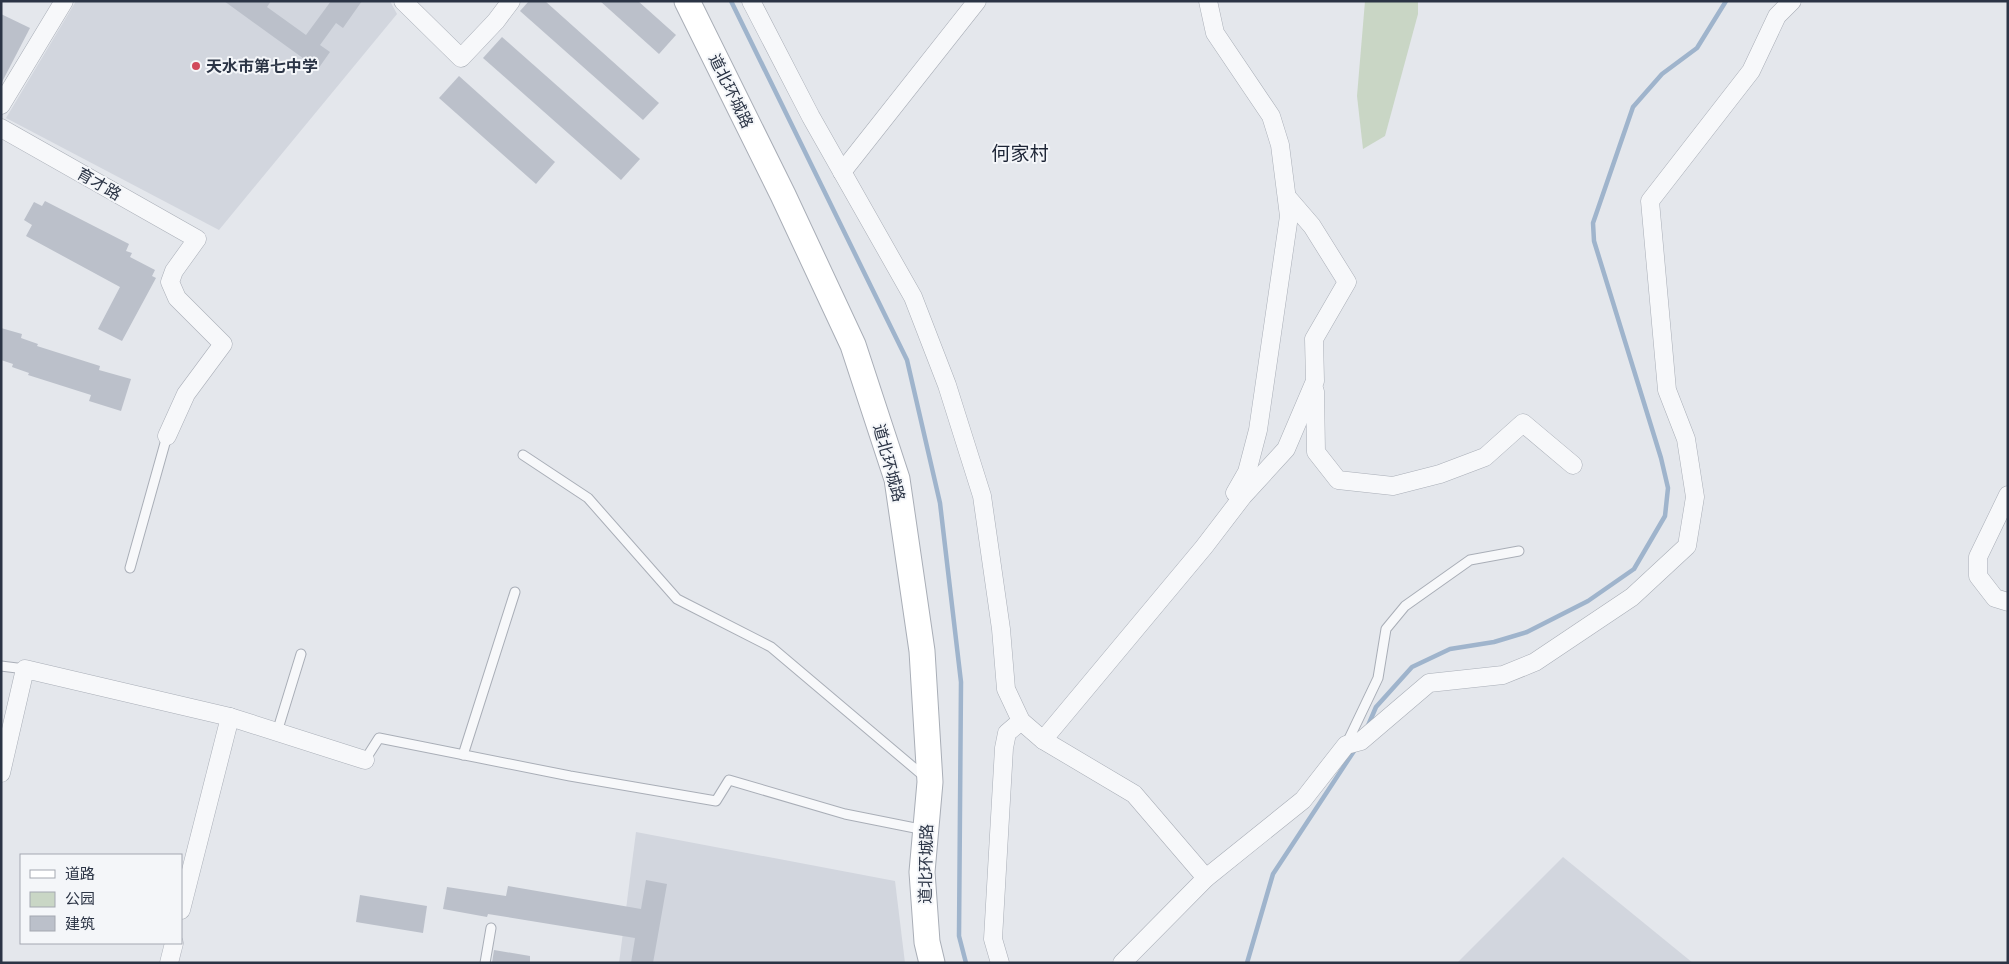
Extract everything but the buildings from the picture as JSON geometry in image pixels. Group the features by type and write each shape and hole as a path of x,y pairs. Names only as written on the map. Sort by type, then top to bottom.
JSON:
{"street":[{"path":"1,105 64,1"},
{"path":"403,1 461,58 496,21 511,1"},
{"name":"道北环城路","path":"687,1 783,195 854,345 897,479 922,651 930,782 922,872 926,942 932,963"},
{"path":"751,1 842,172 912,297 947,385 982,496 1001,629 1006,690 1021,721 1043,740 1134,794 1206,878"},
{"path":"842,172 977,1"},
{"path":"1204,547 1247,472 1258,430 1289,216 1280,145 1271,116 1215,33 1208,1"},
{"path":"1122,963 1206,878 1303,800 1346,746 1361,741 1429,683 1503,675 1535,662 1632,597 1687,546 1695,497 1686,439 1667,390 1650,201 1751,71 1776,16 1792,1"},
{"name":"育才路","path":"1,128 197,239 174,271 170,282 178,298 223,344 186,394 167,436"},
{"path":"1287,197 1312,226 1347,282 1314,339 1316,452 1338,480 1393,486 1440,474 1485,457 1523,423 1573,465"},
{"path":"1043,740 1204,547 1243,496 1286,449 1315,381"},
{"path":"2008,495 1978,557 1978,576 1995,598 2008,602"},
{"path":"1,773 24,669 230,717 365,760"},
{"path":"182,906 230,717"},
{"path":"1000,963 993,940 1004,748 1008,733 1021,721"},
{"path":"169,963 174,944"}],"lane":[{"path":"130,568 167,436"},
{"path":"523,455 588,498 676,599 771,647 930,782"},
{"path":"1346,746 1378,678 1386,629 1405,606 1470,560 1519,550"},
{"path":"463,754 516,592"},
{"path":"277,732 301,654"},
{"path":"1,666 24,669"},
{"path":"365,760 379,738 716,801 729,780 845,814 926,830"},
{"path":"485,963 491,928"}],"shaded area":[{"name":"天水市第七中学","path":"76,1 390,1 397,14 219,230 6,118"},
{"path":"636,832 895,881 905,963 619,963"},
{"path":"1563,857 1693,963 1457,963"}],"green space":[{"path":"1365,1 1418,1 1418,14 1385,136 1363,149 1357,96"}],"waterway":[{"path":"731,1 907,360 940,503 961,682 959,936 966,963"},
{"path":"1367,728 1376,707 1412,667 1450,649 1494,642 1527,632 1588,601 1634,569 1665,516 1668,488 1661,458 1594,241 1593,223 1633,107 1662,74 1697,48 1726,1"},
{"path":"1247,963 1273,874 1356,748"}],"place":[{"name":"天水市第七中学","path":"196,66"}],"district":[{"name":"何家村","path":"1020,153"}]}
